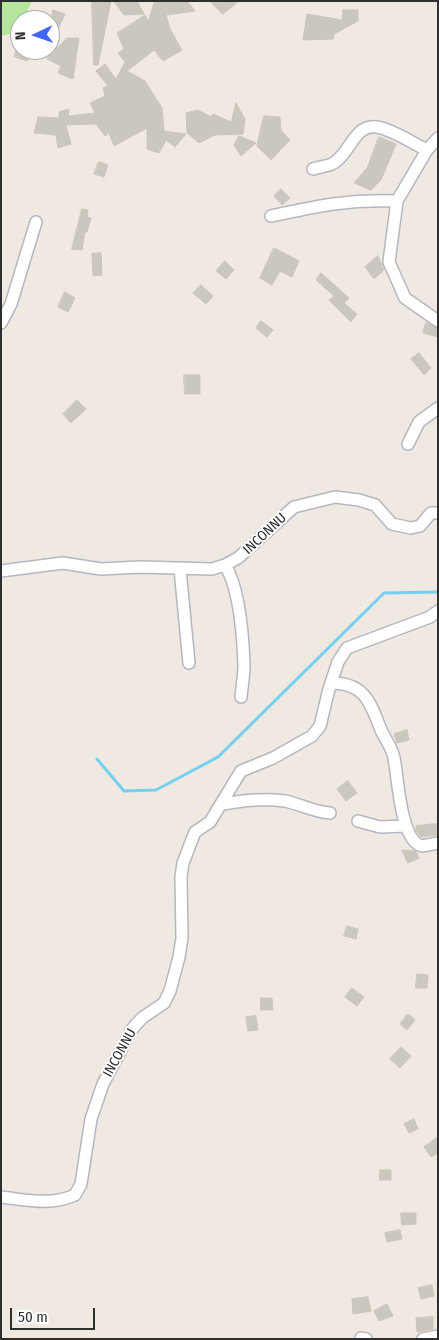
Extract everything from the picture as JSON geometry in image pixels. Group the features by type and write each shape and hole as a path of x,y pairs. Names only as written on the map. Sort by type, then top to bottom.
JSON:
{"street":[{"path":"313,169 333,164 361,130 368,127 380,127 427,150"},
{"path":"438,138 427,150 397,202 389,262 405,298 438,321"},
{"path":"270,216 320,205 359,200 397,202"},
{"path":"1,323 11,304 36,222"},
{"path":"408,444 419,422 438,408"},
{"name":"INCONNU","path":"1,571 63,563 101,569 141,567 212,569 238,558 294,507 335,498 359,500 375,505 392,524 411,528 420,526 431,512 438,513"},
{"path":"225,565 230,572 240,617 244,668 241,697"},
{"path":"180,569 189,663"},
{"name":"INCONNU","path":"1,1197 38,1202 61,1201 75,1195 81,1184 91,1119 103,1084 132,1029 142,1018 164,1003 170,991 182,938 181,877 190,840 195,832 210,822 223,804 229,787 241,771 273,758 312,736 320,726 338,662 347,648 430,617 438,611"},
{"path":"331,683 345,683 356,687 364,694 376,713 394,759 397,788 406,826 413,840 418,845 438,843"},
{"path":"223,804 251,799 286,802 317,812 330,813"},
{"path":"358,821 380,827 406,826"},
{"path":"424,1339 438,1336"},
{"path":"361,1338 366,1339"}],"green space":[{"path":"1,1 32,1 28,10 10,10 10,34 1,36"}],"building":[{"path":"92,1 111,1 98,65 94,65"},
{"path":"114,1 137,1 144,14 124,15"},
{"path":"155,1 187,1 195,11 166,15 170,29 182,50 163,61 154,50 127,71 145,81 162,108 164,131 186,134 175,147 166,140 159,153 147,149 147,128 114,146 109,133 105,136 96,124 66,125 71,144 58,148 56,135 34,133 38,117 59,118 59,112 69,109 68,116 95,113 90,103 105,96 103,88 108,86 96,71 105,64 116,79 125,62 118,53 124,49 117,33 145,15 148,21"},
{"path":"210,1 239,1 223,14"},
{"path":"343,10 358,10 358,21 334,34 333,39 303,40 307,14 342,20"},
{"path":"60,12 65,14 60,25"},
{"path":"67,38 79,38 73,79 58,73 61,66 49,60 60,60 60,45"},
{"path":"236,103 245,119 243,134 215,135 199,143 187,133 186,113 198,110 211,117 213,114 231,122"},
{"path":"264,116 280,117 281,130 290,140 271,160 257,146"},
{"path":"239,136 256,143 241,156 234,145"},
{"path":"379,137 396,144 381,180 371,190 354,183 367,168"},
{"path":"99,162 108,165 104,177 94,174"},
{"path":"281,189 290,198 282,205 274,196"},
{"path":"82,209 88,210 87,217 91,218 87,232 85,232 82,250 72,249"},
{"path":"274,248 299,261 292,277 280,271 272,285 260,278"},
{"path":"101,253 102,275 93,276 92,254"},
{"path":"378,256 384,270 374,279 365,267"},
{"path":"225,261 234,270 226,279 216,271"},
{"path":"321,273 349,298 344,303 357,314 351,322 329,300 334,296 316,280"},
{"path":"201,285 213,296 206,304 193,293"},
{"path":"65,292 75,298 68,312 58,307"},
{"path":"261,321 273,330 267,337 256,328"},
{"path":"426,323 438,328 438,337 423,333"},
{"path":"419,353 431,368 424,375 411,359"},
{"path":"184,375 200,375 200,394 185,394"},
{"path":"77,400 86,409 71,423 63,414"},
{"path":"407,730 409,740 397,743 394,734"},
{"path":"348,781 357,793 346,801 337,789"},
{"path":"436,824 437,835 421,837 416,830 416,826"},
{"path":"402,850 416,851 419,858 408,863"},
{"path":"347,926 358,929 356,939 344,936"},
{"path":"417,974 428,975 427,988 416,988"},
{"path":"352,988 364,997 357,1006 345,997"},
{"path":"261,998 272,998 273,1010 261,1010"},
{"path":"408,1014 415,1020 407,1030 400,1024"},
{"path":"256,1016 258,1030 248,1031 246,1017"},
{"path":"401,1047 411,1056 400,1068 390,1059"},
{"path":"414,1119 418,1129 409,1133 404,1124"},
{"path":"438,1137 438,1153 431,1157 424,1147"},
{"path":"380,1170 391,1170 391,1180 380,1180"},
{"path":"401,1213 416,1213 416,1224 402,1225"},
{"path":"400,1230 402,1239 387,1242 385,1233"},
{"path":"432,1285 434,1296 421,1299 418,1288"},
{"path":"368,1297 371,1311 353,1314 352,1299"},
{"path":"387,1304 393,1316 379,1321 374,1311"},
{"path":"433,1317 433,1329 417,1332 416,1318"}],"waterway":[{"path":"97,759 124,791 156,790 218,757 384,593 438,592"}]}
